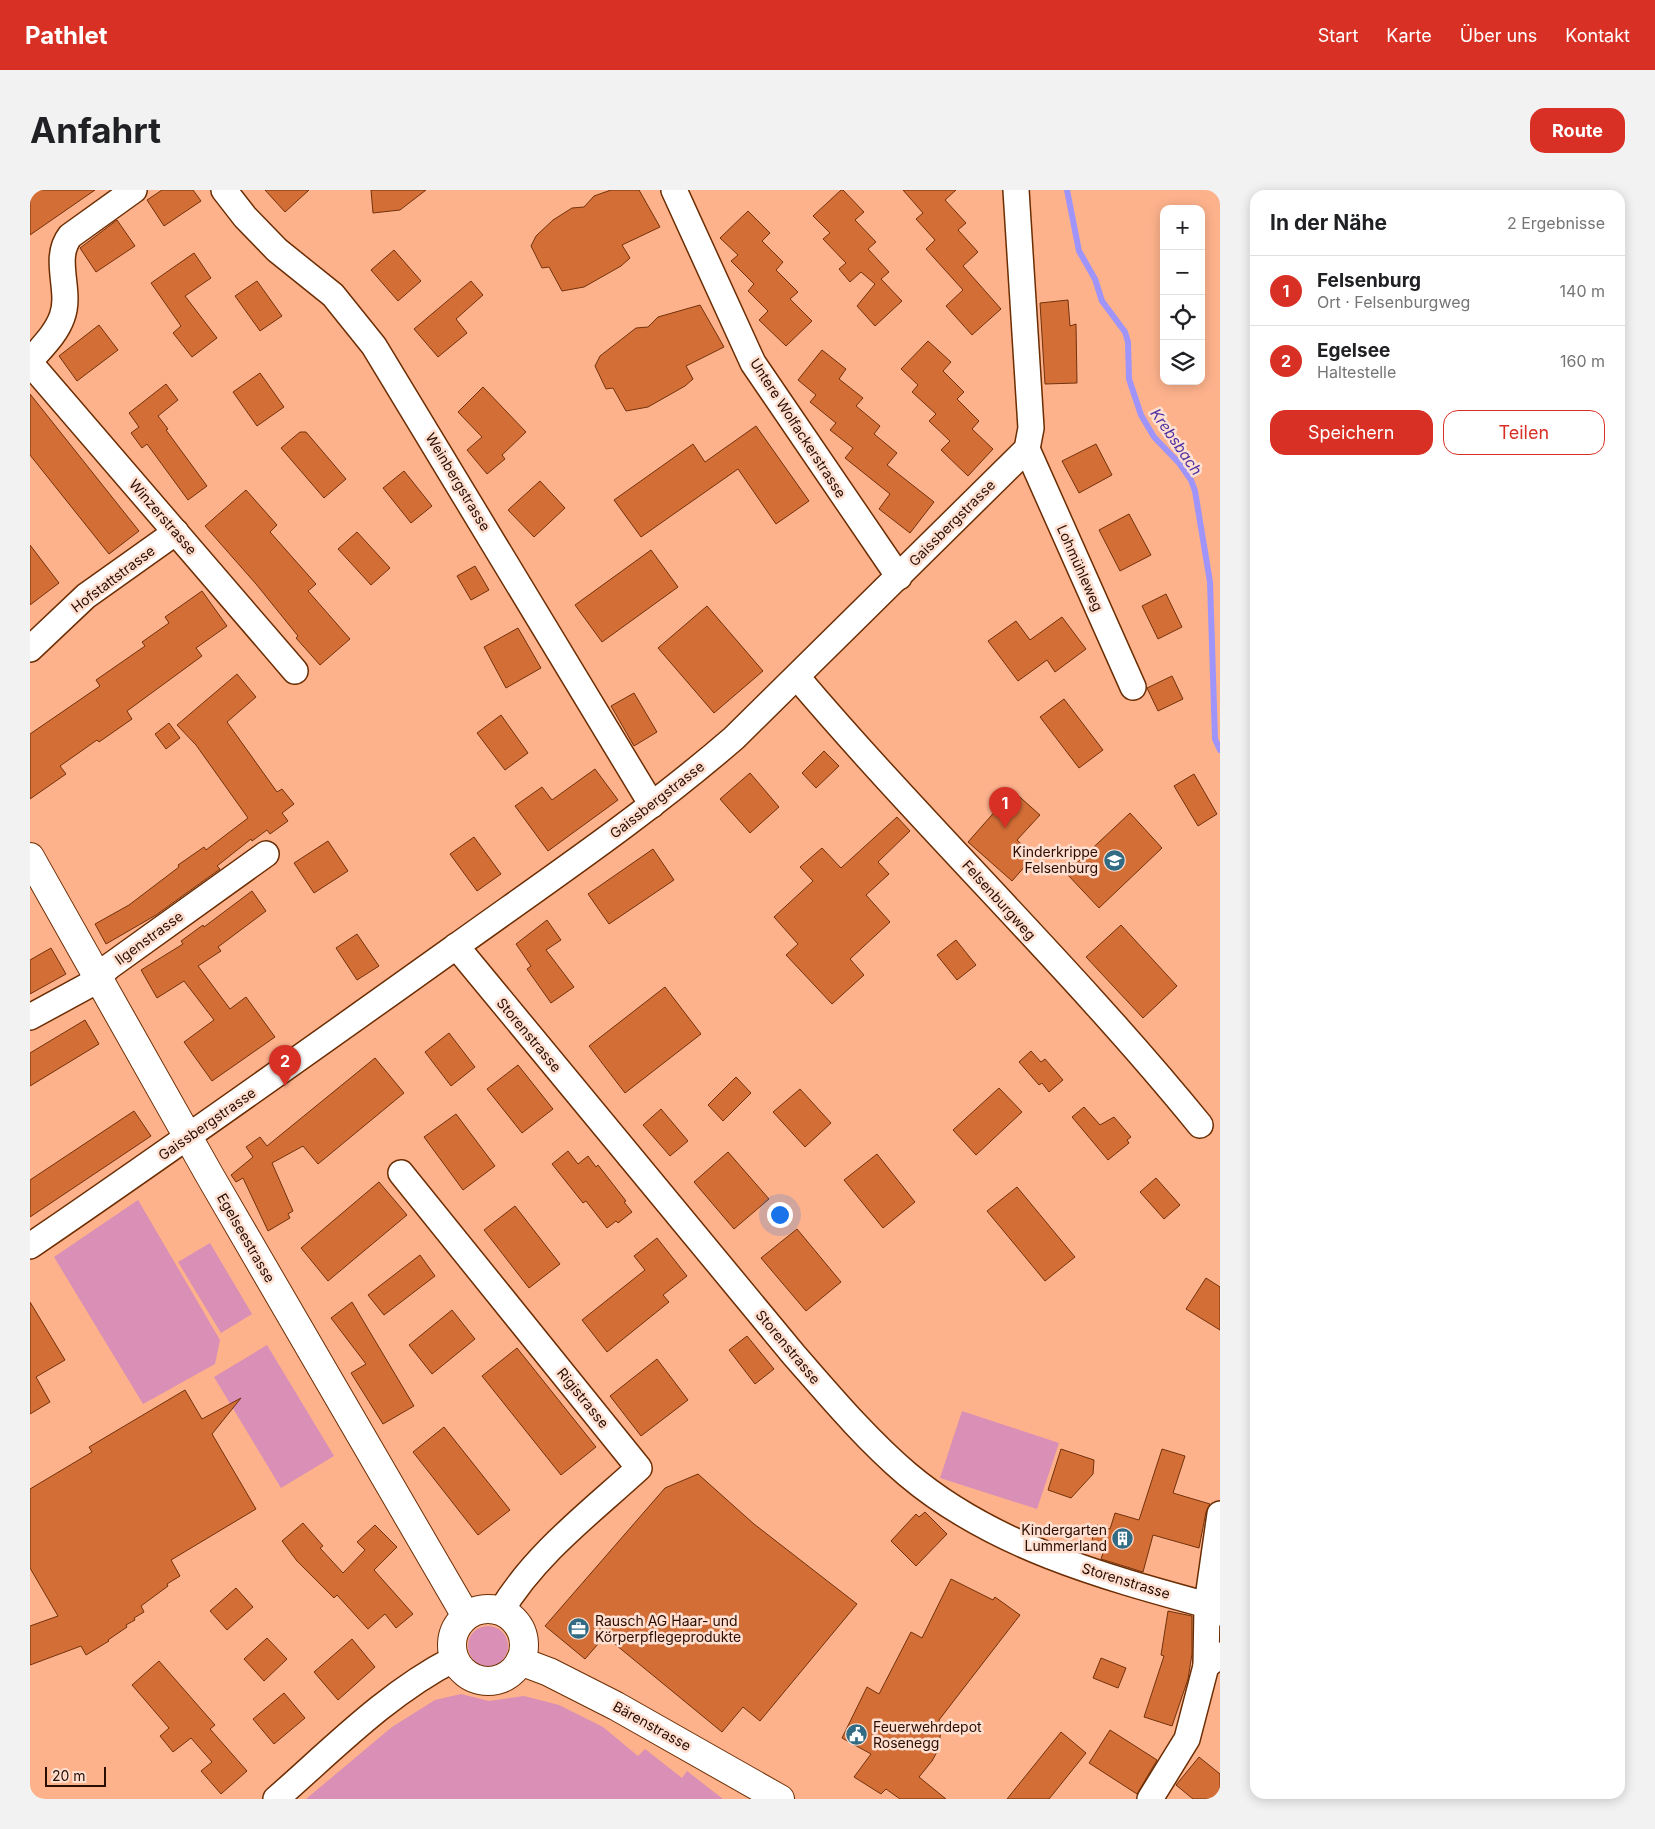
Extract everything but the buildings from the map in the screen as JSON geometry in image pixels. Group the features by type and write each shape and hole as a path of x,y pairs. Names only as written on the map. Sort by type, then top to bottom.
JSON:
{"main road":[{"name":"Egelseestrasse","path":"30,857 189,1138 466,1616"},
{"path":"489,1608 501,1611 512,1618 519,1627 524,1650 520,1661 514,1671 504,1678 481,1681 470,1677 454,1659 451,1648 452,1636 457,1624 477,1610 489,1608"},
{"name":"Bärenstrasse","path":"520,1661 549,1672 616,1706 780,1799"}],"street":[{"path":"30,362 56,331 63,315 66,298 62,253 64,243 70,236 134,190"},
{"name":"Weinbergstrasse","path":"224,190 245,217 277,250 333,295 374,346 652,806"},
{"name":"Untere Wolfackerstrasse","path":"674,190 753,363 899,577"},
{"path":"1016,190 1031,428 1026,449"},
{"name":"Winzerstrasse","path":"30,362 295,671"},
{"name":"Gaissbergstrasse","path":"30,1246 189,1138 652,806 734,738 899,577 1026,449"},
{"name":"Lohmühleweg","path":"1026,449 1133,687"},
{"name":"Hofstattstrasse","path":"30,649 86,596 176,532"},
{"name":"Felsenburgweg","path":"797,677 888,781 1010,910 1200,1125"},
{"name":"Ilgenstrasse","path":"30,1017 87,986 266,854"},
{"name":"Storenstrasse","path":"456,946 794,1355 843,1412 908,1475 993,1531 1039,1552 1100,1575 1214,1609"},
{"name":"Rigistrasse","path":"401,1173 639,1468 546,1554 522,1581 501,1611"},
{"path":"1150,1799 1187,1739 1213,1661 1220,1514"},
{"path":"276,1799 366,1721 425,1675 454,1659"}],"shaded area":[{"path":"138,1200 220,1340 215,1364 143,1404 54,1257"},
{"path":"210,1243 252,1314 221,1333 178,1262"},
{"path":"267,1345 334,1456 281,1488 214,1377"},
{"path":"962,1411 1059,1443 1037,1509 940,1478"},
{"path":"492,1626 499,1629 505,1635 508,1646 507,1654 499,1663 492,1666 484,1666 477,1663 469,1654 468,1642 471,1635 480,1627"},
{"path":"461,1694 489,1701 524,1696 559,1705 603,1727 638,1756 645,1749 682,1778 687,1771 723,1799 306,1799 392,1727 435,1700"}],"waterway":[{"name":"Krebsbach","path":"1067,190 1079,251 1095,279 1102,301 1125,332 1128,342 1129,379 1141,415 1154,437 1179,463 1191,480 1195,491 1210,582 1215,739 1220,750"}],"place":[{"name":"Felsenburg","path":"1005,828"},
{"name":"Kinderkrippe Felsenburg","path":"1114,860"},
{"name":"Egelsee","path":"285,1086"},
{"name":"Kindergarten Lummerland","path":"1123,1538"},
{"name":"Rausch AG Haar- und Körperpflegeprodukte","path":"579,1629"},
{"name":"Feuerwehrdepot Rosenegg","path":"857,1735"}]}
